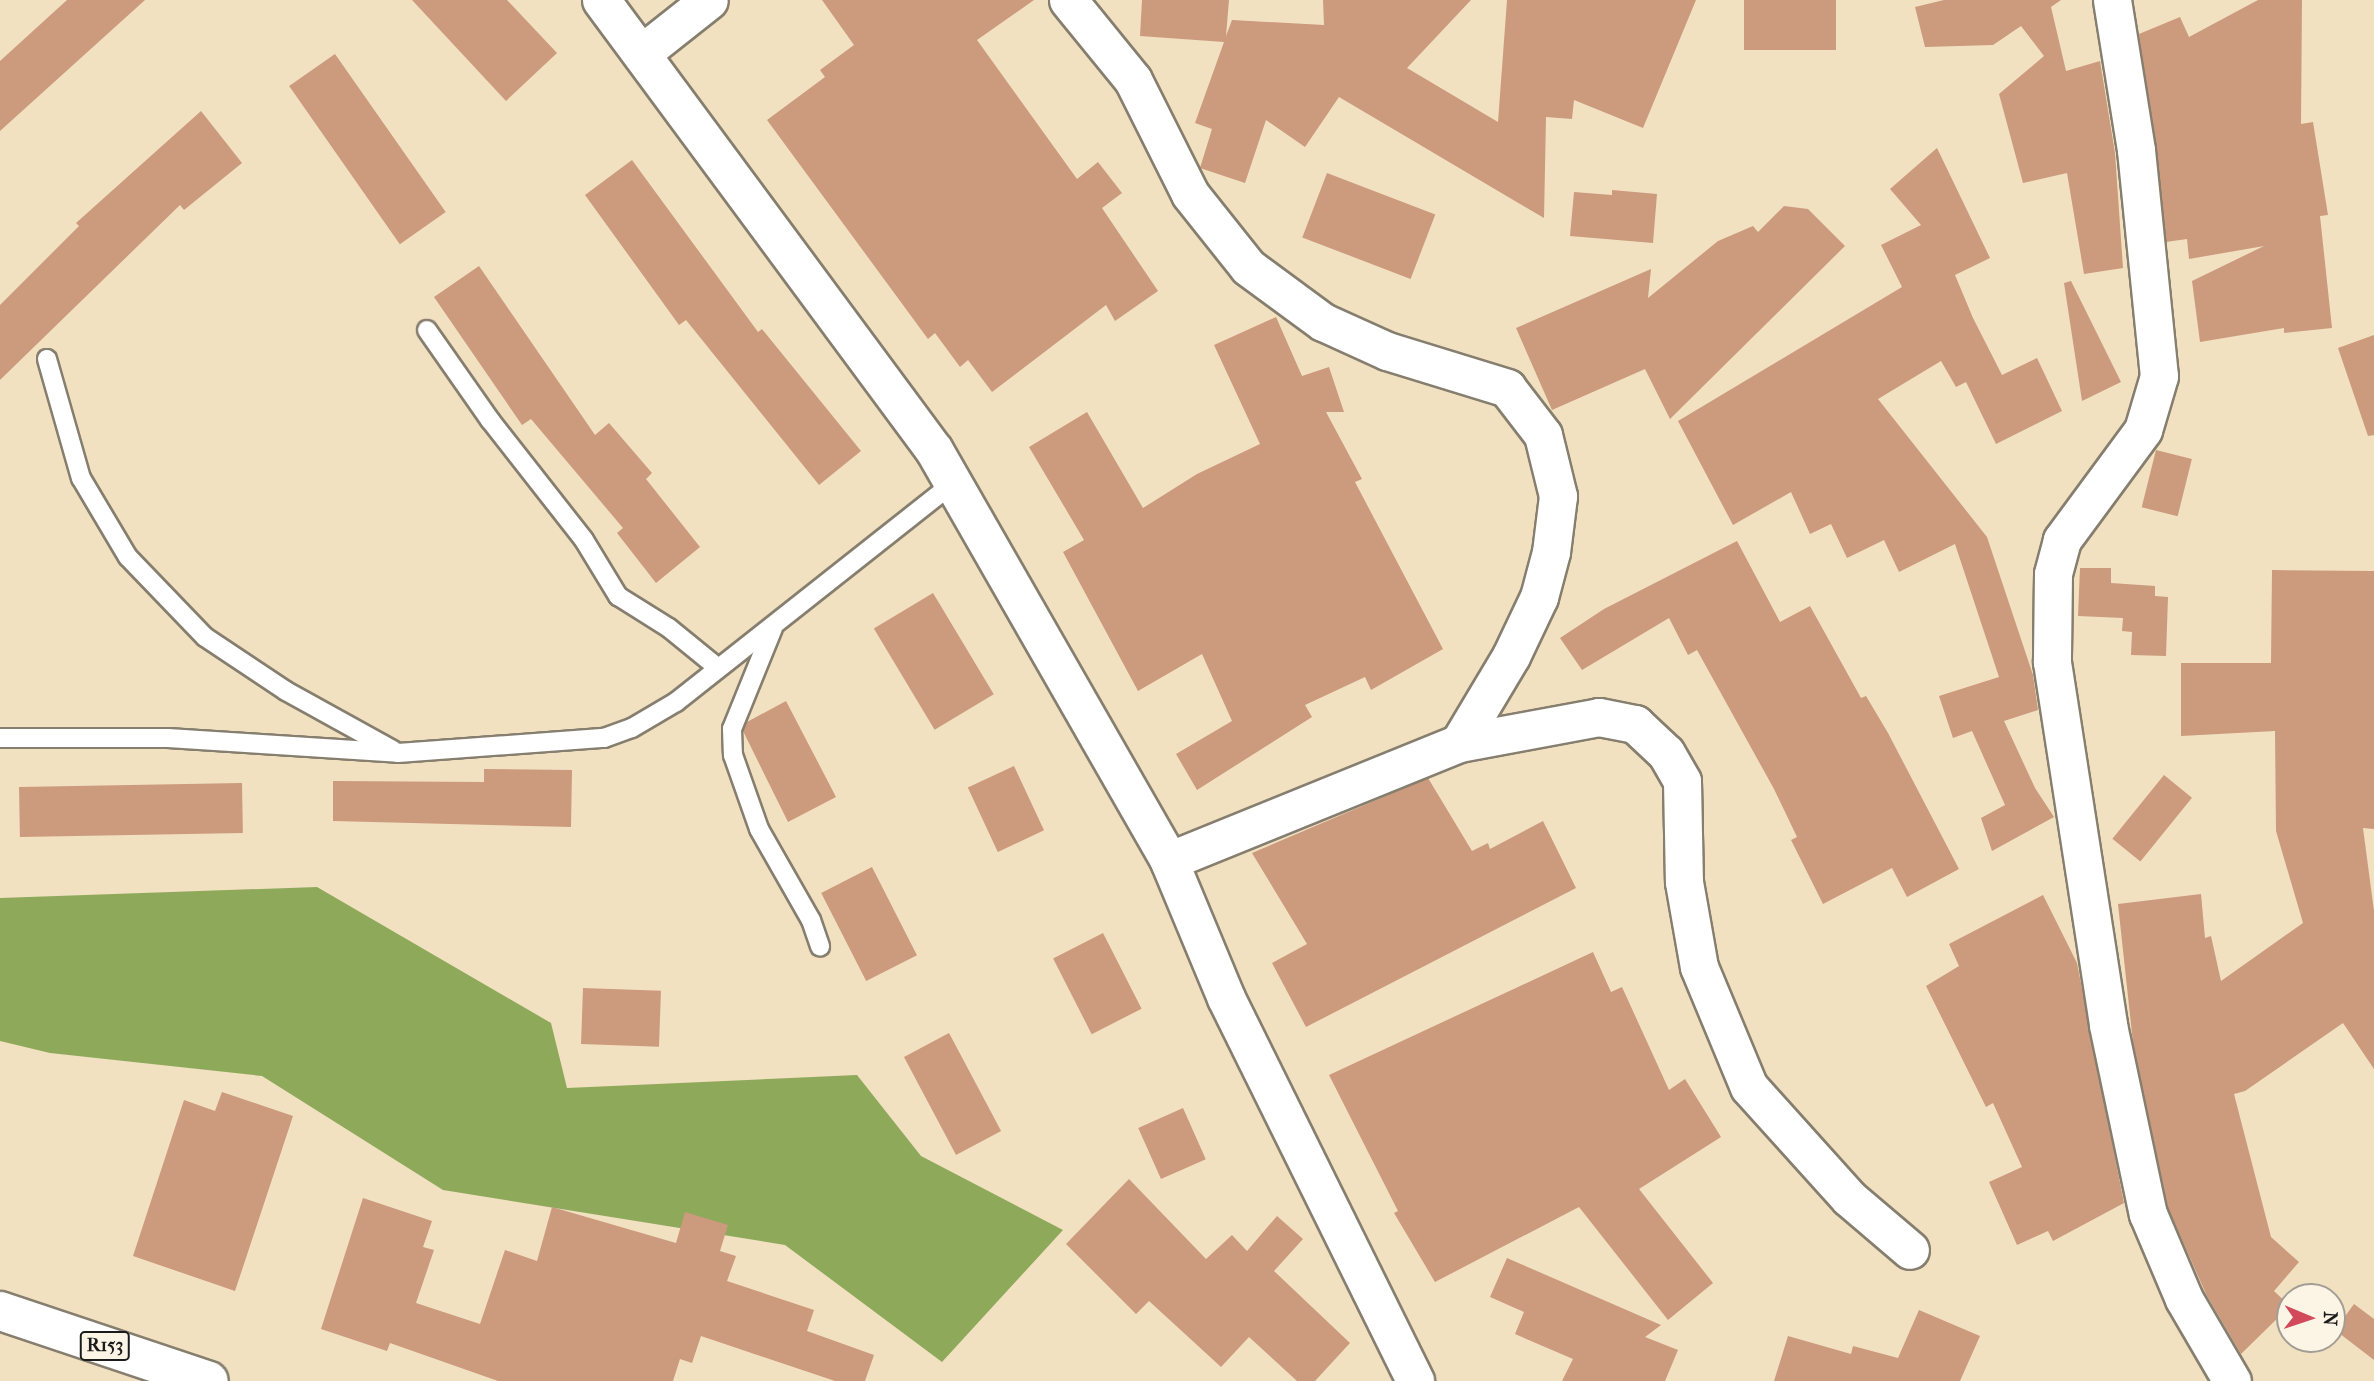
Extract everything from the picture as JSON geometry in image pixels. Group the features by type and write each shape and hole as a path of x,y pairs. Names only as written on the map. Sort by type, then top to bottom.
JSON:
{"main road":[{"name":"R153","path":"0,1311 209,1381"}],"street":[{"path":"601,0 934,450 1169,861 1226,998 1415,1381"},
{"path":"642,53 709,0"},
{"path":"1068,0 1133,80 1190,194 1248,267 1324,322 1387,351 1507,388 1543,435 1558,496 1539,597 1511,656 1459,743"},
{"path":"2112,0 2136,150 2159,376 2143,430 2062,540 2053,574 2052,662 2108,1025 2148,1214 2184,1299 2232,1381"},
{"path":"1169,861 1459,743 1600,718 1635,724 1667,754 1682,781 1684,882 1699,967 1749,1087 1850,1198 1910,1250"}],"lane":[{"path":"427,330 490,420 584,540 618,596 669,628 718,668"},
{"path":"47,359 81,478 128,557 205,637 286,691 398,753"},
{"path":"0,737 169,738 398,753 604,738 676,702 953,483"},
{"path":"774,625 732,729 733,755 759,829 811,920 820,946"}],"green space":[{"path":"317,887 551,1023 567,1088 857,1075 921,1156 1063,1230 942,1362 785,1245 443,1190 262,1076 50,1053 0,1041 0,898"}],"building":[{"path":"67,0 145,0 0,131 0,61"},
{"path":"412,0 507,0 557,53 506,101"},
{"path":"822,0 1034,0 977,40 1077,179 1098,162 1122,193 1102,208 1158,291 1115,321 1106,305 992,392 968,360 960,367 935,333 928,339 767,120 825,77 820,70 854,45"},
{"path":"1142,0 1229,0 1226,36 1232,20 1324,25 1323,0 1471,0 1407,68 1498,122 1507,0 1696,0 1643,128 1574,100 1572,119 1546,117 1544,218 1339,97 1305,147 1266,120 1245,183 1200,168 1212,129 1195,123 1224,42 1140,36"},
{"path":"1744,0 1836,0 1836,50 1744,50"},
{"path":"1944,0 2061,0 2051,7 2066,71 2100,61 2115,153 2123,268 2084,274 2067,173 2023,183 1999,94 2044,56 2021,26 1993,45 1925,47 1915,7"},
{"path":"2258,0 2302,0 2301,124 2313,122 2328,215 2320,216 2332,328 2284,333 2284,328 2200,342 2192,281 2264,246 2189,259 2187,239 2166,242 2139,34 2180,17 2189,37"},
{"path":"335,54 446,212 400,244 289,86"},
{"path":"201,111 242,163 184,210 180,205 0,380 0,305 79,226 76,223"},
{"path":"1937,148 1990,258 1955,275 1973,318 2002,375 2037,358 2062,411 1996,444 1966,382 1956,387 1941,361 1878,399 1987,537 2033,675 2038,710 2004,721 2035,788 2054,817 1992,851 1981,818 2005,805 1972,731 1953,738 1939,696 1999,677 1955,544 1899,572 1884,540 1847,558 1831,524 1810,534 1791,492 1733,525 1678,421 1902,287 1881,245 1921,225 1890,189"},
{"path":"632,160 758,332 762,329 861,451 819,485 686,320 679,325 585,195"},
{"path":"1327,173 1435,215 1411,279 1302,237"},
{"path":"1612,190 1657,194 1653,243 1570,236 1574,192 1612,195"},
{"path":"1784,206 1808,209 1845,246 1670,419 1645,369 1552,410 1516,328 1651,269 1648,298 1718,241 1753,226 1758,232"},
{"path":"479,266 595,435 609,423 652,473 646,479 700,547 656,583 617,533 623,528 531,419 522,425 434,297"},
{"path":"2071,281 2121,382 2082,401 2064,283"},
{"path":"1276,317 1302,376 1329,367 1344,412 1326,412 1362,479 1355,482 1443,649 1371,690 1365,677 1305,705 1312,717 1197,790 1176,754 1232,721 1202,654 1138,691 1063,552 1084,540 1029,447 1087,412 1143,508 1197,474 1260,444 1214,345"},
{"path":"2374,335 2374,435 2368,436 2338,348"},
{"path":"2156,450 2192,459 2178,516 2142,507"},
{"path":"1737,541 1780,622 1810,606 1861,698 1866,696 1888,733 1959,869 1907,897 1892,868 1823,904 1791,840 1797,837 1774,789 1697,650 1688,655 1669,618 1582,670 1560,638 1604,609"},
{"path":"2080,568 2111,568 2111,583 2155,586 2155,596 2168,597 2166,656 2131,655 2132,632 2122,631 2123,618 2078,616"},
{"path":"2272,570 2374,571 2374,829 2363,828 2374,911 2374,1069 2343,1023 2245,1091 2234,1094 2271,1237 2299,1262 2281,1283 2276,1283 2276,1320 2241,1354 2206,1294 2168,1208 2133,1043 2118,904 2201,894 2205,938 2211,936 2221,981 2303,923 2276,831 2275,731 2181,736 2181,663 2271,663"},
{"path":"933,593 994,694 935,730 874,629"},
{"path":"786,701 836,797 788,822 743,731 747,722"},
{"path":"1014,766 1044,830 998,852 968,788"},
{"path":"484,769 572,770 571,827 333,821 333,781 484,782"},
{"path":"2164,775 2192,798 2140,861 2112,839"},
{"path":"1428,778 1472,851 1488,843 1490,849 1543,821 1576,888 1306,1027 1272,963 1307,944 1252,853"},
{"path":"242,783 243,833 20,837 19,787"},
{"path":"872,867 917,955 866,981 821,893"},
{"path":"2043,895 2077,963 2124,1203 2053,1241 2048,1231 2017,1245 1989,1182 2022,1167 1993,1103 1986,1107 1926,986 1959,966 1949,944"},
{"path":"1103,933 1142,1009 1092,1034 1053,958"},
{"path":"1593,952 1611,992 1622,987 1669,1090 1685,1079 1721,1137 1639,1189 1713,1283 1668,1320 1579,1207 1435,1282 1394,1213 1398,1211 1329,1075"},
{"path":"583,988 661,991 659,1047 581,1044"},
{"path":"949,1033 1001,1131 956,1155 904,1057"},
{"path":"222,1092 293,1116 235,1291 133,1256 184,1100 215,1111"},
{"path":"1183,1108 1206,1159 1161,1179 1138,1128"},
{"path":"1129,1179 1206,1259 1232,1235 1247,1251 1277,1216 1303,1239 1274,1271 1350,1343 1315,1381 1297,1381 1249,1337 1221,1367 1149,1301 1136,1314 1066,1244"},
{"path":"363,1198 432,1221 423,1247 434,1250 416,1303 480,1324 505,1250 537,1261 552,1207 676,1243 685,1212 728,1225 720,1251 736,1256 727,1281 814,1310 807,1331 874,1355 865,1381 835,1381 701,1336 692,1363 680,1359 673,1381 498,1381 390,1343 387,1351 321,1329"},
{"path":"1507,1258 1661,1325 1645,1337 1678,1350 1665,1381 1562,1381 1573,1359 1515,1334 1524,1312 1490,1297"},
{"path":"2354,1304 2374,1319 2374,1360 2346,1338 2346,1315"},
{"path":"1919,1310 1980,1336 1960,1381 1774,1381 1788,1336 1851,1354 1853,1346 1898,1358"}]}
